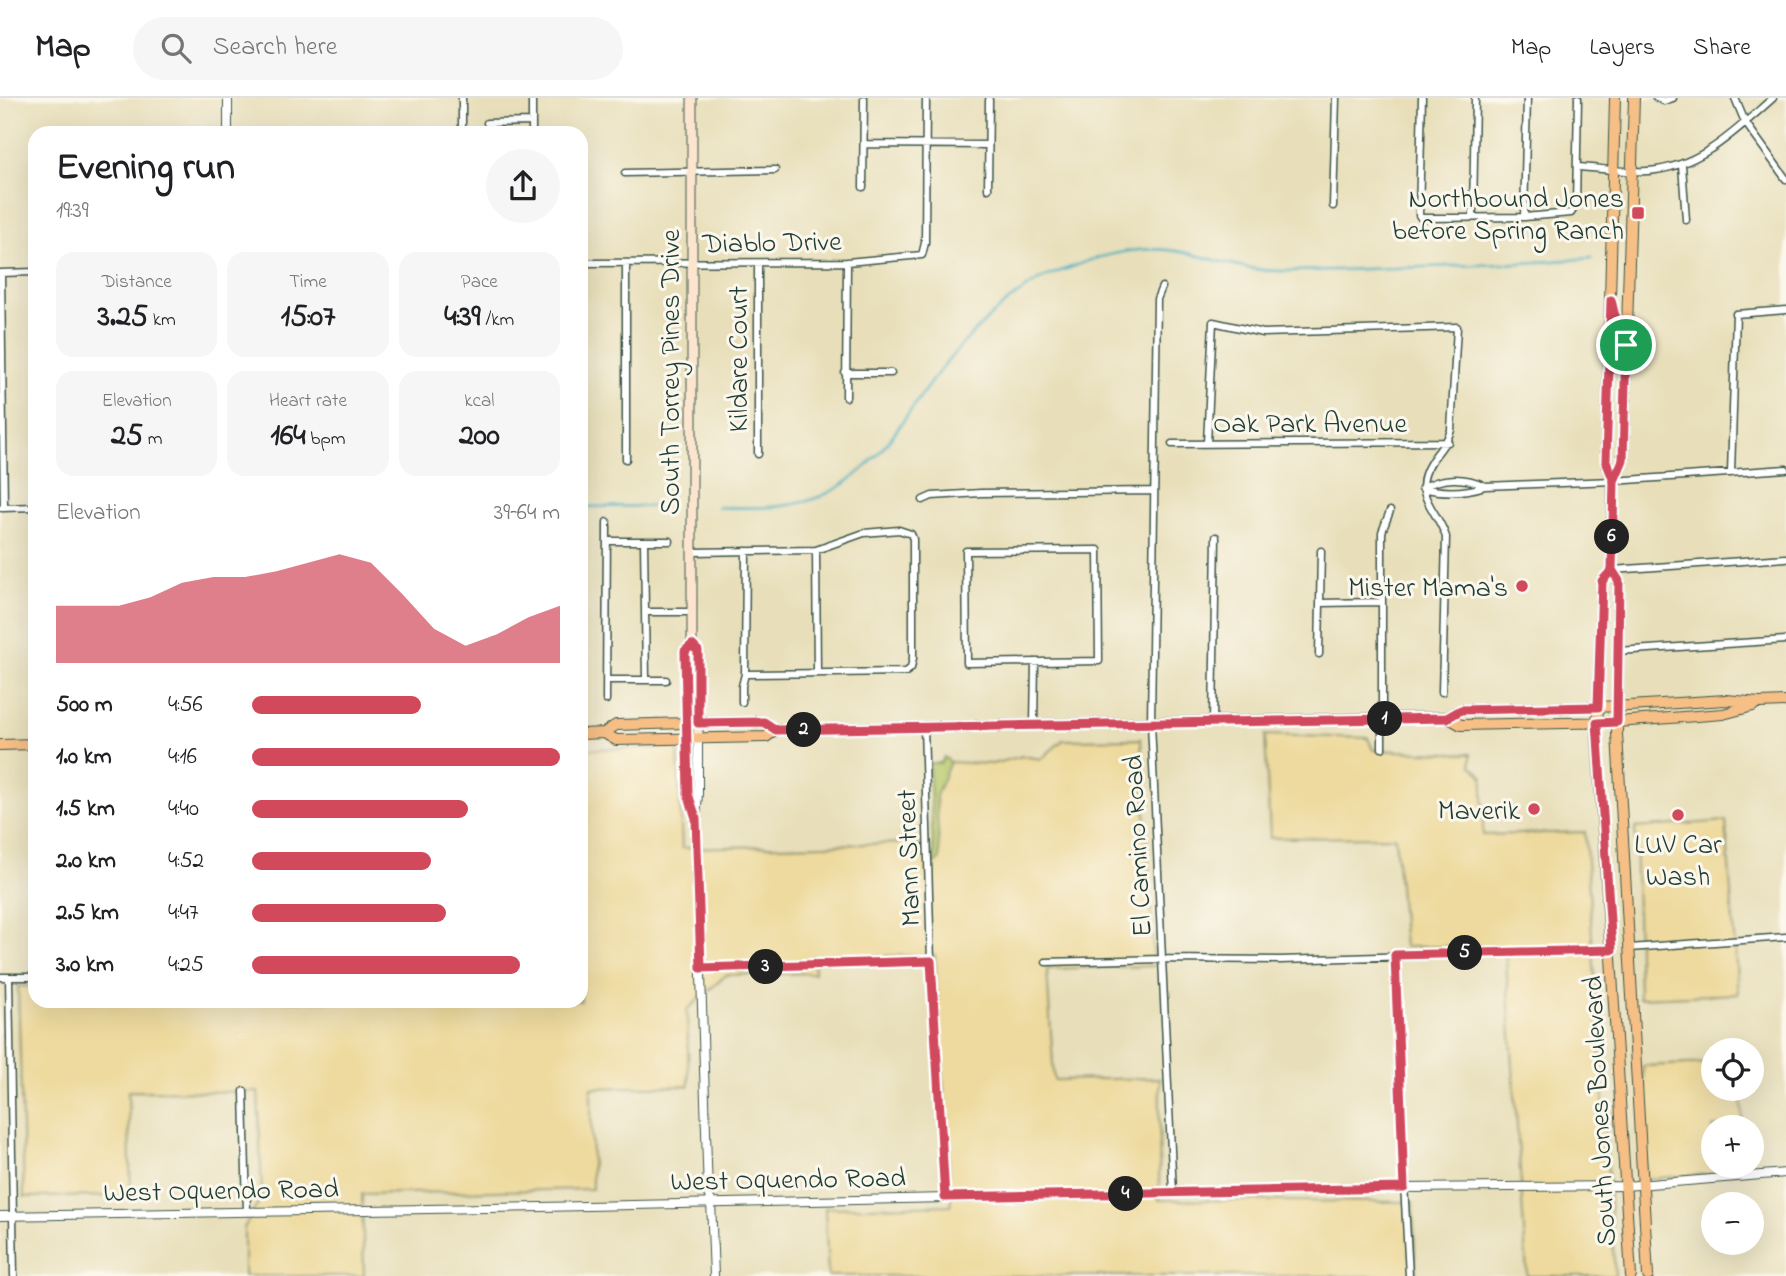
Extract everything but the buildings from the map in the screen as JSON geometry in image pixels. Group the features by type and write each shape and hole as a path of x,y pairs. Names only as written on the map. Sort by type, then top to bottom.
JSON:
{"main road":[{"name":"South Torrey Pines Drive","path":"692,98 692,645 698,651 693,739"},
{"name":"South Jones Boulevard","path":"1614,481 1606,461 1615,98"},
{"name":"South Jones Boulevard","path":"1634,98 1623,460 1614,481 1612,570 1619,581 1617,722 1648,1276"},
{"path":"1611,300 1619,333 1626,345"},
{"name":"South Jones Boulevard","path":"1612,570 1602,581 1597,723 1631,1276"},
{"path":"1447,718 1461,710 1617,707 1726,700 1760,704"},
{"path":"588,734 604,733 616,740 766,737 776,730 1380,719 1447,718 1461,725 1597,723 1723,714 1760,704 1786,702"},
{"path":"604,733 616,724 764,722 776,730"},
{"path":"0,745 28,744"}],"street":[{"path":"228,98 229,126"},
{"path":"462,98 462,126"},
{"path":"532,126 533,98"},
{"path":"926,98 926,144"},
{"path":"1333,206 1336,98"},
{"path":"1422,98 1420,217 1524,217 1571,213 1576,205 1578,98"},
{"path":"1473,217 1475,98"},
{"path":"1524,217 1527,98"},
{"path":"1656,98 1671,99"},
{"path":"1735,98 1745,122 1786,179"},
{"path":"1577,167 1632,171 1658,170 1682,165 1715,148 1773,98"},
{"path":"863,187 864,99"},
{"path":"988,189 989,100"},
{"path":"487,123 532,122"},
{"path":"864,144 988,145"},
{"name":"Diablo Drive","path":"588,262 847,262 922,256 925,250 926,144"},
{"path":"1682,165 1686,220"},
{"path":"625,173 775,170"},
{"path":"846,397 847,262"},
{"name":"Kildare Court","path":"758,263 758,454"},
{"path":"626,264 626,459"},
{"path":"28,272 1,273 2,508 28,507"},
{"name":"El Camino Road","path":"1162,287 1157,299 1151,723 1173,1193"},
{"path":"1731,473 1737,314 1786,310"},
{"path":"1207,443 1213,322 1263,333 1457,327 1451,430 1448,442 1433,457 1425,471 1422,488 1446,537 1442,692"},
{"path":"845,373 891,373"},
{"name":"Oak Park Avenue","path":"1172,444 1448,442"},
{"path":"1422,488 1435,491 1469,491 1485,486 1786,470"},
{"path":"1422,488 1436,480 1471,479 1485,486"},
{"path":"923,500 932,496 981,493 1154,491"},
{"path":"1382,748 1382,531 1390,511"},
{"path":"606,700 607,522"},
{"path":"692,552 816,551 864,533 899,530 911,534 911,668 906,673 745,674"},
{"path":"1213,722 1216,537"},
{"path":"607,541 670,541"},
{"path":"644,541 646,680"},
{"path":"1098,550 1099,661 1035,662 967,663 966,551 1098,550"},
{"path":"742,702 745,674 746,551"},
{"path":"816,551 817,673"},
{"path":"1319,654 1321,551"},
{"path":"1612,570 1786,558"},
{"path":"1320,603 1381,602"},
{"path":"645,612 692,612"},
{"path":"1618,651 1786,640"},
{"path":"1034,725 1035,662"},
{"path":"606,680 666,680"},
{"name":"Mann Street","path":"924,727 931,961 945,1197"},
{"name":"South Torrey Pines Drive","path":"693,739 688,794 696,818 708,1194 711,1201 714,1276"},
{"path":"1629,948 1786,937"},
{"path":"1046,962 1280,960 1612,950"},
{"path":"1395,955 1409,1276"},
{"path":"701,968 931,961"},
{"path":"0,977 28,977"},
{"path":"9,977 15,1276"},
{"path":"244,1091 247,1212"},
{"name":"West Oquendo Road","path":"0,1216 1626,1186 1786,1173"}],"green space":[{"path":"944,757 950,762 936,796 940,859 934,865 929,763 941,763"}],"sand":[{"path":"1265,735 1368,738 1373,750 1471,754 1471,765 1483,776 1483,835 1585,832 1615,1276 1527,1276 1505,946 1404,947 1395,837 1270,838"},
{"path":"1141,739 1154,966 1047,969 1054,1080 1160,1078 1159,1200 1413,1202 1416,1276 828,1276 825,1208 951,1205 935,955 814,957 814,973 726,975 687,1010 689,1086 591,1088 592,1189 362,1194 364,1276 244,1276 244,1228 262,1196 258,1092 128,1091 131,1196 24,1197 18,986 28,987 28,1008 588,1008 588,749 678,748 682,848 913,843 922,847 934,865 940,859 936,796 950,762 992,764 1022,756 1041,759 1063,740"},
{"path":"1726,821 1738,994 1639,998 1635,828"},
{"path":"1701,1064 1701,1101 1742,1101 1742,1115 1701,1115 1701,1174 1645,1179 1643,1066"}],"waterway":[{"path":"718,507 791,505 819,497 848,481 875,457 941,369 993,314 1043,279 1101,257 1139,250 1164,250 1253,269 1280,271 1470,266 1592,258"},
{"path":"588,507 666,506"}],"place":[{"name":"Northbound Jones before Spring Ranch","path":"1638,213"},
{"name":"Mister Mama's","path":"1522,586"},
{"name":"Maverik","path":"1534,809"},
{"name":"LUV Car Wash","path":"1678,815"}],"route":[{"path":"1626,345 1619,333 1611,300 1606,461 1614,481 1612,570 1619,581 1617,722 1597,723 1612,950 1395,955 1404,1188 945,1197 931,961 701,968 696,818 688,794 685,651 692,645 698,651 698,723 764,722 776,730 1447,718 1461,710 1598,707 1602,581 1612,570 1612,536 1614,481 1623,460 1626,345"}]}
